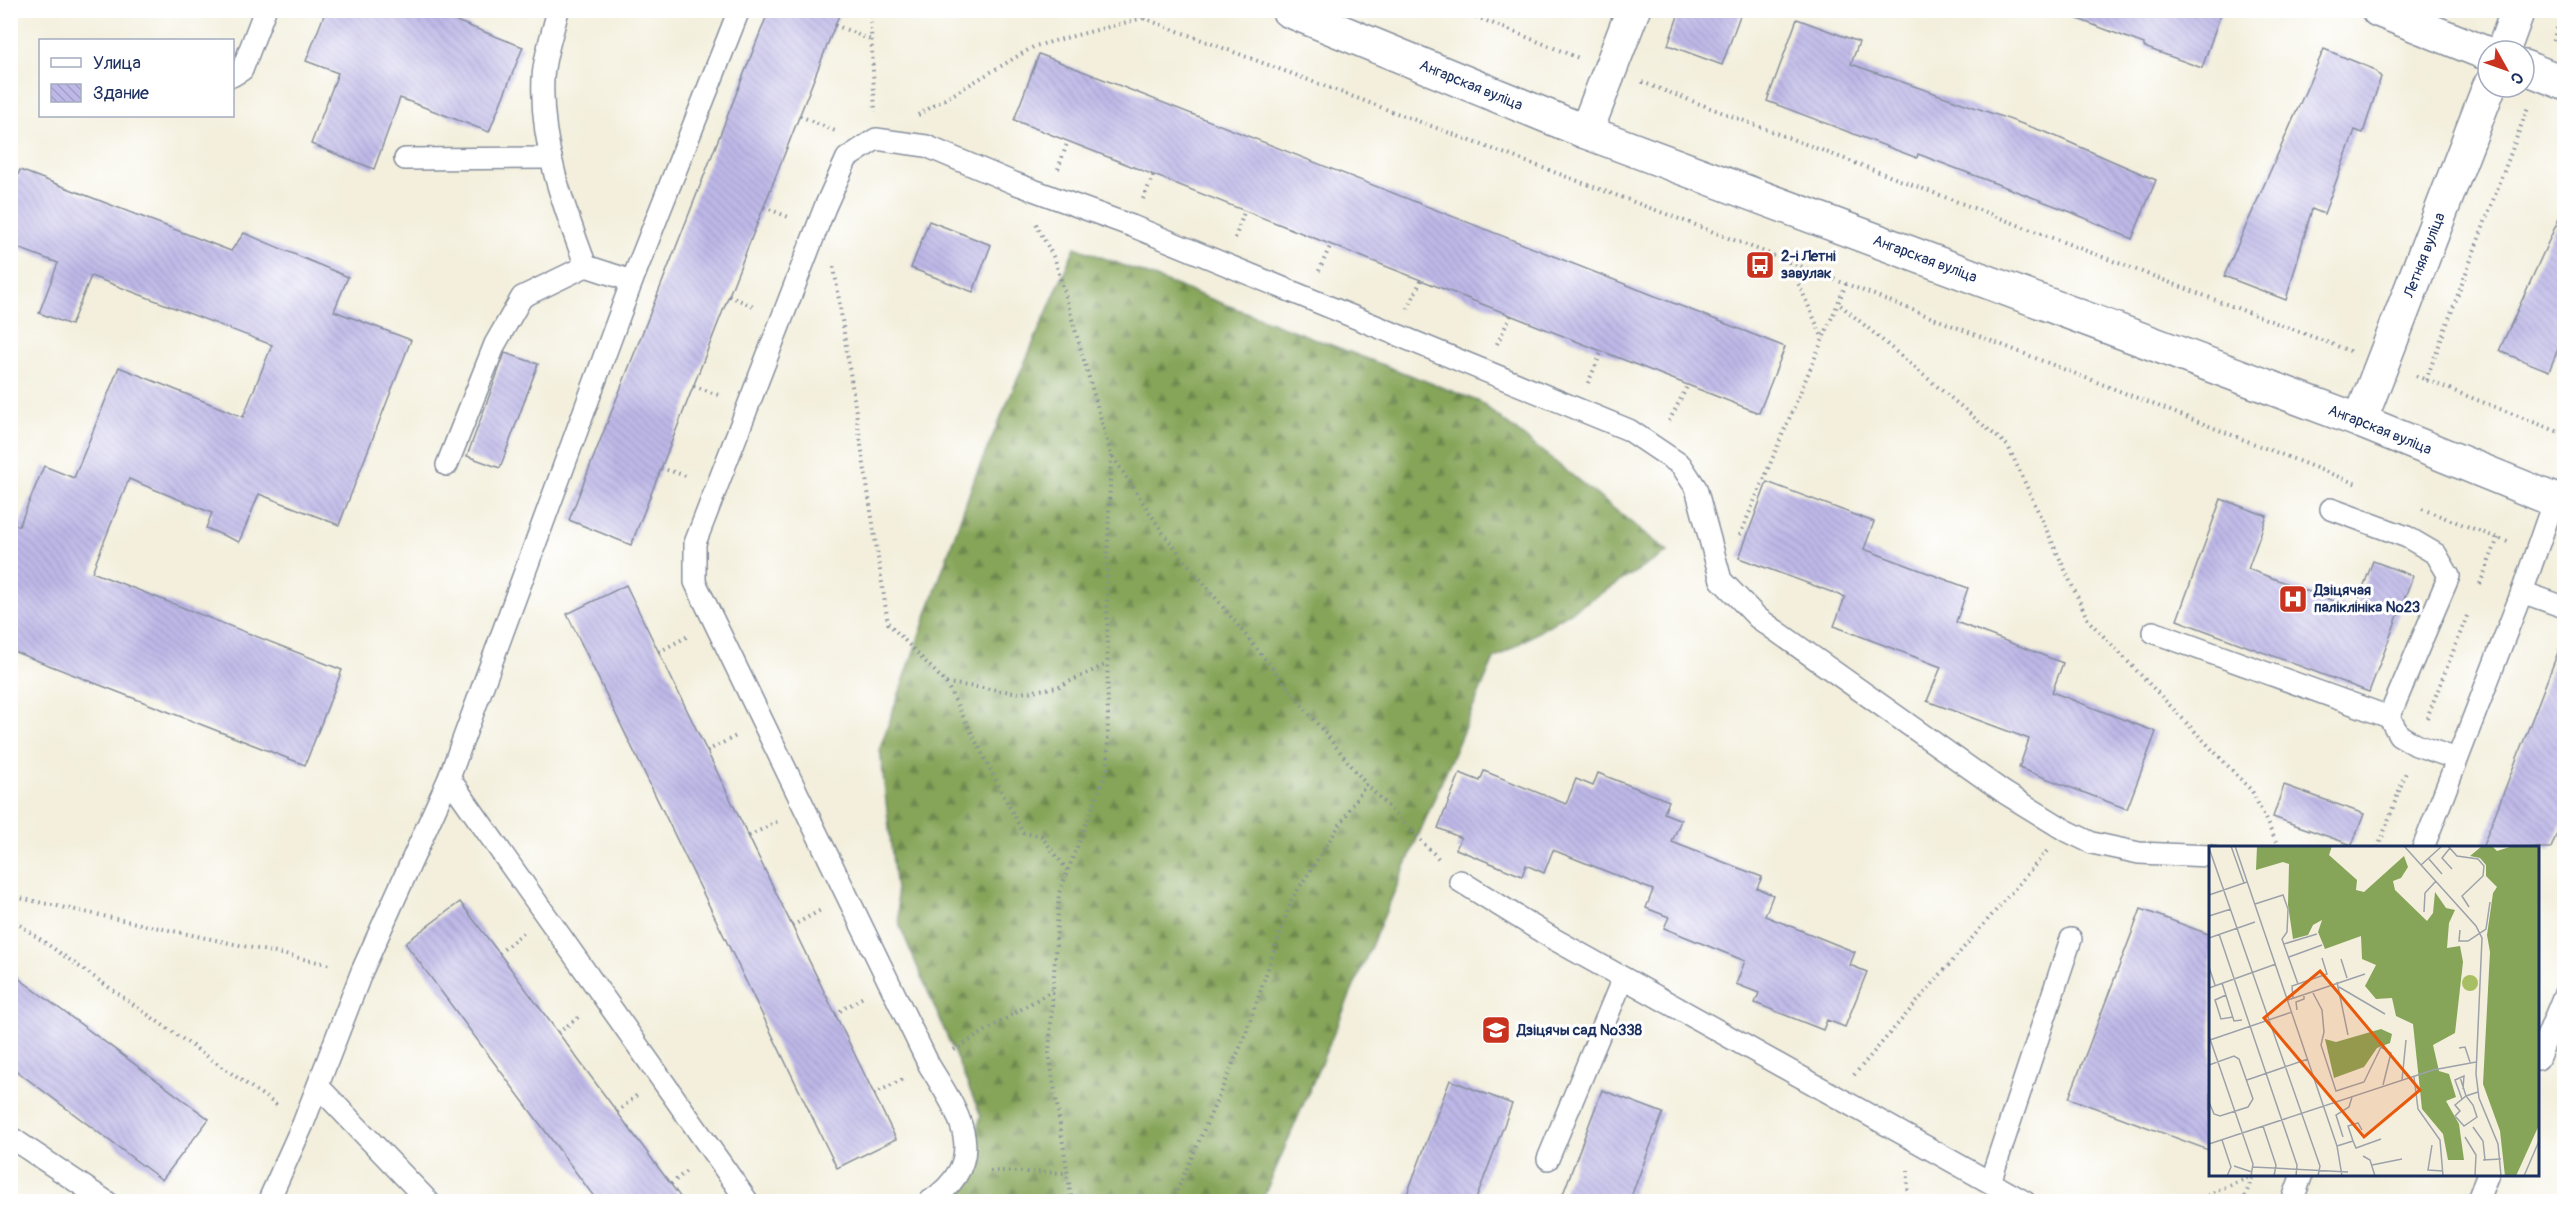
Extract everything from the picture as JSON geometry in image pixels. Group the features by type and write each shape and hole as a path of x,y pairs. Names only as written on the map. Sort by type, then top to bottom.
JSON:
{"main road":[{"name":"Ангарская вуліца","path":"1288,10 1586,132 2360,421 2559,502"},
{"path":"1586,132 1634,10"},
{"path":"2378,10 2476,49"},
{"path":"2507,39 2518,10"},
{"name":"Летняя вуліца","path":"2360,421 2484,99"}],"lane":[{"path":"234,75 242,70 265,10"},
{"path":"558,10 543,76 544,129 558,190 586,266"},
{"path":"268,1202 303,1124 362,971 448,778 632,281 739,10"},
{"path":"929,1202 940,1194 960,1171 966,1144 959,1114 929,1065 695,582 695,543 825,207 847,158 876,139 926,146 1014,183 1132,226 1629,430 1681,465 1696,488 1721,580 1758,618 2005,793 2065,830 2092,843 2139,853 2209,856"},
{"path":"405,159 551,158"},
{"path":"447,465 495,344 522,297 586,266 632,281"},
{"path":"2424,846 2522,592 2535,552 2559,502"},
{"path":"2331,509 2407,537 2436,554 2449,576 2389,717"},
{"path":"2522,592 2565,607"},
{"path":"2153,632 2389,717 2398,735 2416,745 2457,759"},
{"path":"448,778 748,1202"},
{"path":"1460,881 1552,938 2025,1202"},
{"path":"1990,1182 2072,939"},
{"path":"1548,1159 1623,978"},
{"path":"2539,1057 2565,996"},
{"path":"318,1086 429,1202"},
{"path":"10,1137 107,1202"},
{"path":"2292,1202 2301,1176"},
{"path":"2477,1202 2487,1176"}],"path":[{"path":"870,10 876,139 1035,46 1143,18"},
{"path":"1128,10 1143,18 1789,262 2364,487"},
{"path":"1460,10 1609,70 2565,434"},
{"path":"2426,380 2543,74 2563,10"},
{"path":"835,26 871,40"},
{"path":"1014,183 1055,260 1111,454 1163,533 1366,784 1460,881"},
{"path":"1789,262 1823,339"},
{"path":"834,265 888,623 946,683 1023,833 1041,836 1069,871"},
{"path":"1721,580 1846,284"},
{"path":"1838,303 2008,446 2088,620 2252,791 2278,846"},
{"path":"1655,448 1688,385"},
{"path":"1072,1202 1049,1053 1059,893 1108,768 1107,569 1111,454"},
{"path":"2412,506 2535,552"},
{"path":"2476,592 2498,538"},
{"path":"2379,846 2468,614"},
{"path":"946,683 1020,693 1058,687 1107,664"},
{"path":"1172,1202 1243,1041 1292,899 1366,784"},
{"path":"1836,1096 2065,830"},
{"path":"10,896 362,971"},
{"path":"10,918 303,1124"},
{"path":"929,1065 1053,990"},
{"path":"960,1171 1067,1173"},
{"path":"2191,1202 2250,1176"},
{"path":"2243,1202 2253,1176"}],"green space":[{"path":"1075,247 1480,402 1668,552 1494,659 1262,1201 955,1201 981,1116 900,926 880,748 975,477"}],"building":[{"path":"326,10 428,10 523,47 489,132 400,98 374,169 311,144 338,73 306,61"},
{"path":"769,10 841,10 631,545 569,520"},
{"path":"1680,10 1742,10 1722,65 1668,45"},
{"path":"2063,10 2222,10 2202,68 2062,13"},
{"path":"1797,19 1859,42 1851,64 2048,133 2156,180 2132,239 2071,212 1918,154 1917,158 1767,101"},
{"path":"2324,49 2373,69 2381,77 2363,133 2355,130 2324,214 2312,209 2286,300 2224,276"},
{"path":"1039,54 1785,347 1759,413 1014,120"},
{"path":"20,170 231,251 244,233 348,277 334,311 411,340 339,525 259,494 239,542 206,528 212,513 129,479 92,572 342,670 305,765 10,650 10,523 19,526 44,466 74,478 119,367 243,417 272,345 91,276 71,325 39,313 58,263 10,245 10,194"},
{"path":"2565,205 2565,332 2549,371 2499,351"},
{"path":"929,221 991,245 973,292 911,268"},
{"path":"505,353 538,364 500,468 467,456"},
{"path":"1767,482 1874,522 1864,549 1968,588 1956,622 2063,663 2052,692 2156,732 2127,809 2019,768 2029,739 1927,701 1941,667 1834,626 1845,597 1739,558"},
{"name":"Дзіцячая паліклініка №23","path":"2221,499 2267,516 2248,569 2355,609 2373,561 2413,576 2369,692 2177,620"},
{"path":"626,585 896,1139 837,1168 567,614"},
{"path":"2562,642 2565,642 2565,813 2551,848 2483,846"},
{"path":"1484,771 1566,804 1576,779 1593,786 1598,773 1669,801 1664,813 1681,820 1672,842 1762,877 1757,888 1773,895 1765,916 1855,952 1850,965 1867,972 1845,1027 1827,1020 1823,1030 1755,1003 1759,993 1736,984 1745,961 1664,928 1669,917 1646,908 1653,890 1553,850 1544,873 1526,865 1522,876 1456,849 1461,838 1438,828 1460,773 1480,781"},
{"path":"2284,785 2364,814 2352,845 2273,817"},
{"path":"460,902 684,1202 598,1202 405,943"},
{"path":"2141,909 2209,934 2209,1150 2069,1098"},
{"path":"10,972 209,1119 162,1180 10,1066"},
{"path":"1450,1080 1512,1104 1475,1202 1404,1202"},
{"path":"1602,1090 1663,1113 1629,1202 1560,1202"}],"place":[{"name":"2-і Летні завулак","path":"1760,265"},
{"name":"Дзіцячая паліклініка №23","path":"2293,599"},
{"name":"Дзіцячы сад №338","path":"1496,1030"}]}
